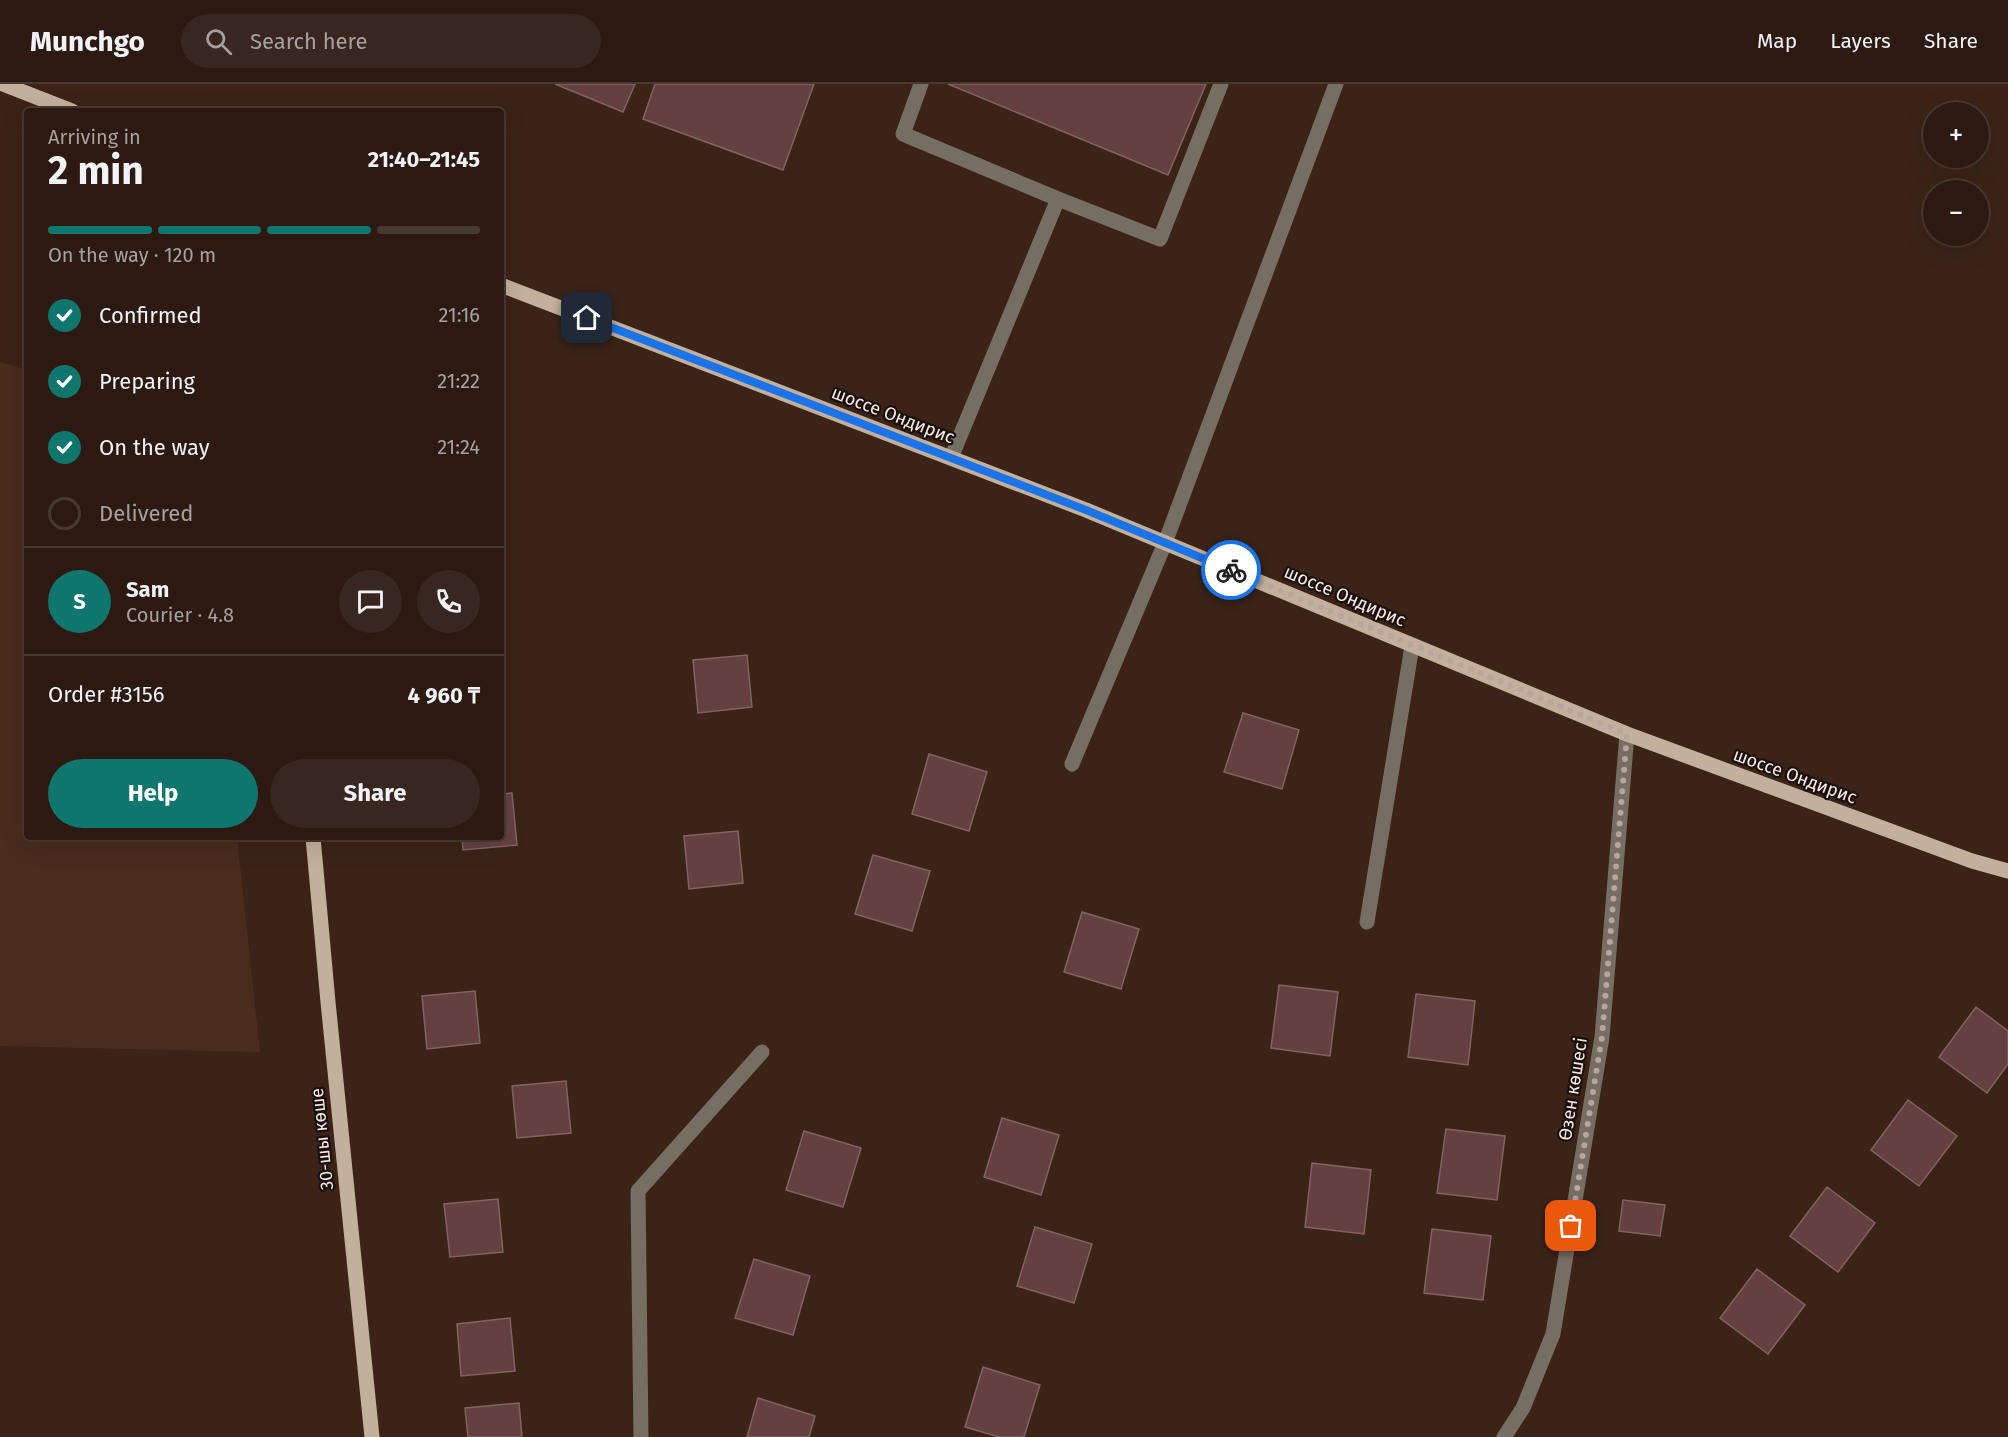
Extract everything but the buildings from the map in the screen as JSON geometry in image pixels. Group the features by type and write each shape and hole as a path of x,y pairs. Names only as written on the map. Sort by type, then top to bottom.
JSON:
{"main road":[{"path":"3,84 64,108"},
{"name":"шоссе Ондирис","path":"504,286 1086,510 1627,734 1972,861 2008,871"},
{"name":"30-шы көше","path":"313,840 372,1437"}],"street":[{"path":"921,84 903,134 1160,239 1221,84"},
{"path":"1072,764 1165,543 1336,84"},
{"path":"951,458 1058,199"},
{"path":"1367,922 1412,646"},
{"name":"Өзен көшесі","path":"1504,1437 1522,1407 1553,1334 1602,1037 1627,734"},
{"path":"641,1437 638,1191 762,1052"}],"shaded area":[{"path":"0,362 24,369 24,840 237,840 260,1052 0,1046"}],"way so far":[{"path":"1231,570 1627,734 1602,1037 1571,1226"}],"route":[{"path":"587,318 1086,510 1231,570"}]}
